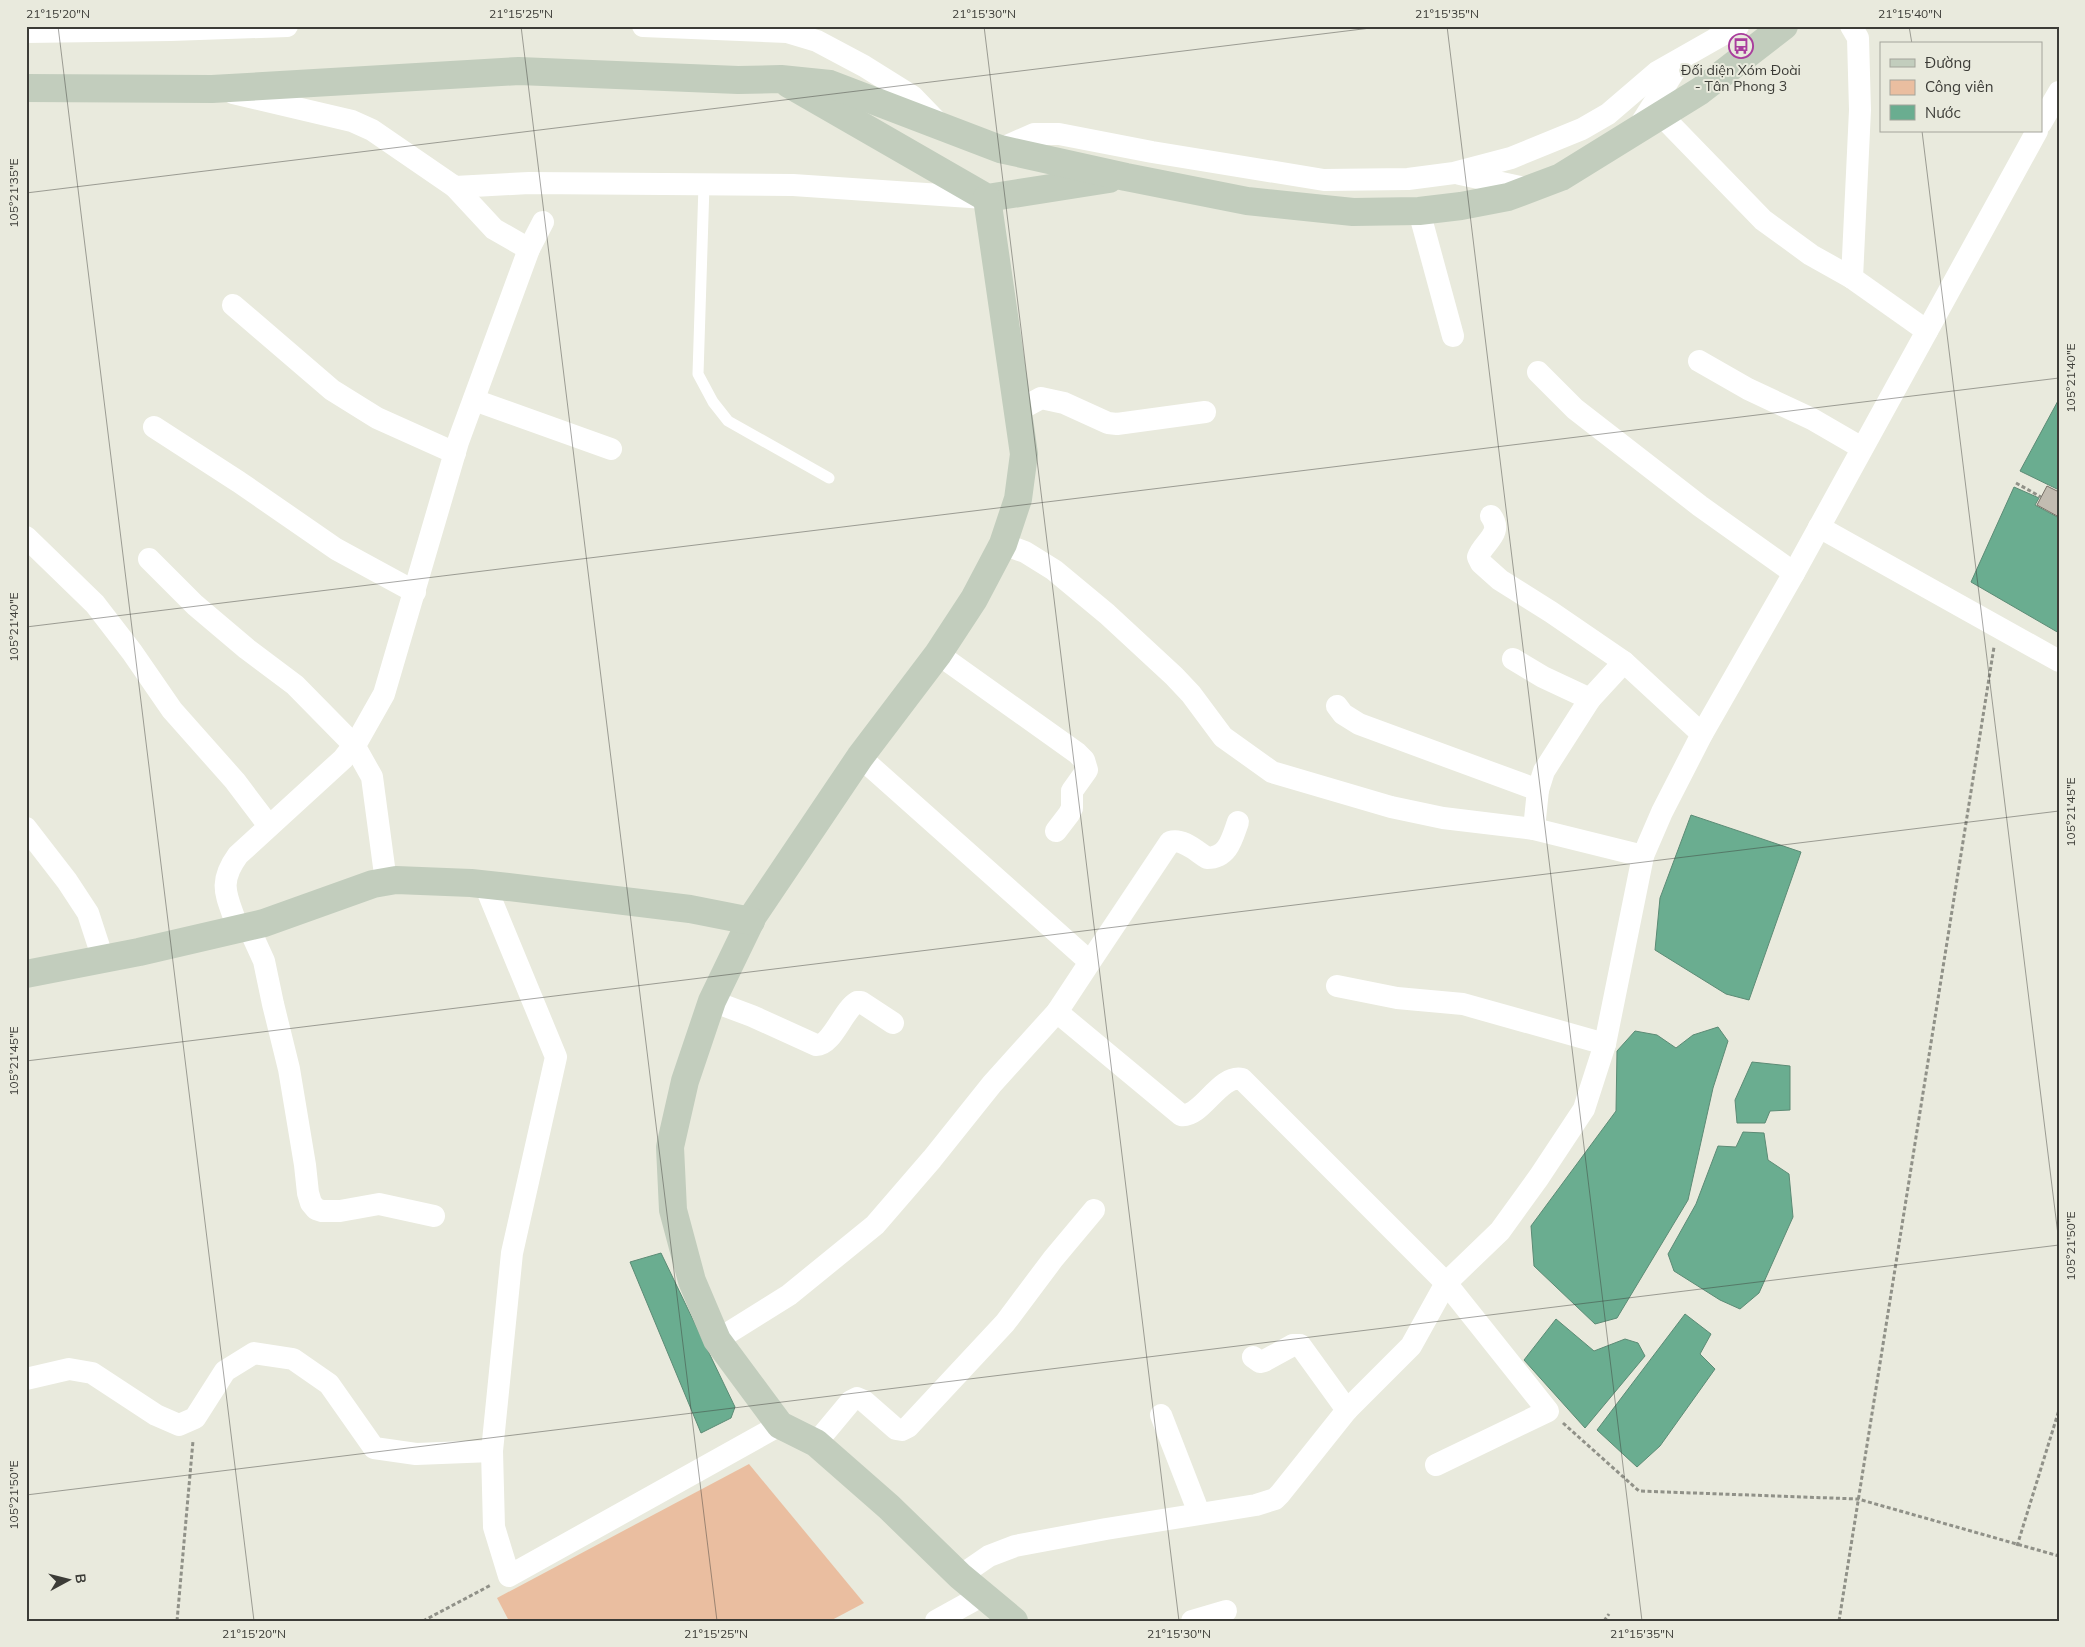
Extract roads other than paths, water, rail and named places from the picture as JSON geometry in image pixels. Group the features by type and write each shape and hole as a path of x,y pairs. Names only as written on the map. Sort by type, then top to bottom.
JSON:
{"street":[{"path":"26,32 287,26"},
{"path":"642,26 787,32 818,41 864,66 912,96 944,128"},
{"path":"1000,149 1034,134 1043,133 1084,137 1162,154 1324,180 1408,179 1454,173 1511,158 1582,129 1608,114 1657,72 1738,26"},
{"path":"26,88 212,88 519,71 738,80 781,79 830,84 1000,149 1126,177 1247,201 1353,212 1419,211 1508,197 1561,177 1700,92 1784,26"},
{"path":"1851,26 1858,38 1860,110 1852,278"},
{"path":"1650,122 1684,56"},
{"path":"781,79 987,198"},
{"path":"212,88 352,121 372,130 455,187 494,229 529,249"},
{"path":"2042,121 2059,92"},
{"path":"1650,122 1764,220 1811,255 1852,278 1927,331"},
{"path":"960,1576 989,1556 1015,1546 1200,1513 1256,1505 1275,1499 1347,1410 1411,1346 1446,1283 1500,1231 1584,1109 1605,1044 1643,856 1662,812 1702,734 1794,573 2036,132"},
{"path":"1454,173 1530,189"},
{"path":"455,187 529,183 793,185 987,198 1126,177"},
{"path":"987,198 1024,454 1018,499 1003,544 974,598 938,654 860,757 750,921 712,1001 685,1081 670,1147 673,1210 692,1281 717,1340 780,1425 816,1443 889,1507 960,1576 1014,1621"},
{"path":"1419,211 1453,336"},
{"path":"434,1216 379,1204 340,1211 322,1211 316,1209 311,1203 289,1069 272,1004 264,961 243,928 224,886 228,868 238,855 343,759 354,745 384,694 456,453 529,249 543,222"},
{"path":"233,305 332,390 377,418 456,453"},
{"path":"1699,361 1748,389 1812,418 1862,448"},
{"path":"1538,372 1583,415 1700,506 1794,573"},
{"path":"1019,410 1042,398 1064,403 1108,423 1117,424 1205,412"},
{"path":"474,400 611,449"},
{"path":"154,427 239,482 336,549 415,592"},
{"path":"1491,516 1495,521 1496,528 1493,536 1480,550 1478,557 1481,562 1500,580 1624,662 1702,734"},
{"path":"1819,527 2059,661"},
{"path":"26,537 95,604 132,652 172,710 235,782 269,826"},
{"path":"1003,544 1025,552 1054,570 1108,614 1191,694 1223,737 1272,772 1391,807 1443,818 1534,829 1643,856"},
{"path":"149,559 194,605 295,685 354,745 372,777 386,882"},
{"path":"938,654 1035,722 1084,760 1087,770 1072,791 1072,808 1056,831"},
{"path":"1513,658 1543,677 1590,699"},
{"path":"1534,829 1538,790 1544,771 1590,699 1624,662"},
{"path":"1337,706 1343,714 1359,724 1538,790"},
{"path":"860,757 1090,962"},
{"path":"717,1340 789,1295 874,1225 932,1159 992,1084 1057,1012 1170,842 1182,842 1207,858 1220,856 1228,848 1238,822"},
{"path":"26,828 68,881 88,913 103,959"},
{"path":"26,974 264,923 373,884 386,882 422,880 485,885 690,909 750,921"},
{"path":"485,885 556,1058 512,1253 492,1451 494,1527 509,1576 780,1425"},
{"path":"1337,986 1397,998 1463,1004 1605,1044"},
{"path":"712,1001 752,1016 816,1045 825,1042 850,1007 857,1002 861,1002 893,1023"},
{"path":"1057,1012 1181,1114 1190,1113 1230,1080 1242,1079 1446,1283 1548,1411 1436,1465"},
{"path":"816,1443 851,1401 857,1398 864,1401 896,1429 902,1430 908,1427 1005,1323 1053,1259 1094,1210"},
{"path":"1253,1358 1260,1362 1264,1361 1294,1345 1300,1345 1347,1410"},
{"path":"26,1379 69,1369 92,1373 156,1415 179,1425 195,1418 225,1371 254,1353 293,1359 329,1384 374,1448 416,1454 492,1451"},
{"path":"1161,1415 1200,1513"},
{"path":"936,1621 983,1595"},
{"path":"1192,1621 1226,1611"}],"lane":[{"path":"704,185 698,374 713,402 728,421 829,478"}],"water":[{"path":"2059,399 2059,490 2020,471"},
{"path":"2014,487 2039,498 2035,505 2059,518 2059,633 1971,582"},
{"path":"1691,815 1801,852 1749,1000 1726,994 1655,950 1660,898"},
{"path":"1718,1027 1728,1041 1713,1088 1688,1200 1617,1318 1595,1324 1534,1266 1531,1226 1616,1111 1617,1051 1635,1031 1657,1035 1676,1048 1693,1035"},
{"path":"1752,1062 1790,1066 1790,1110 1770,1111 1765,1123 1737,1123 1735,1100"},
{"path":"1743,1132 1764,1133 1768,1160 1789,1174 1793,1217 1759,1293 1740,1309 1720,1300 1674,1271 1668,1254 1696,1204 1718,1146 1736,1147"},
{"path":"661,1253 735,1407 731,1418 701,1433 630,1262"},
{"path":"1685,1314 1711,1334 1700,1354 1715,1369 1660,1446 1637,1467 1597,1430"},
{"path":"1556,1319 1594,1351 1625,1339 1638,1343 1645,1356 1585,1428 1524,1360"}],"place":[{"name":"Đối diện Xóm Đoài - Tân Phong 3","path":"1741,46"}]}
